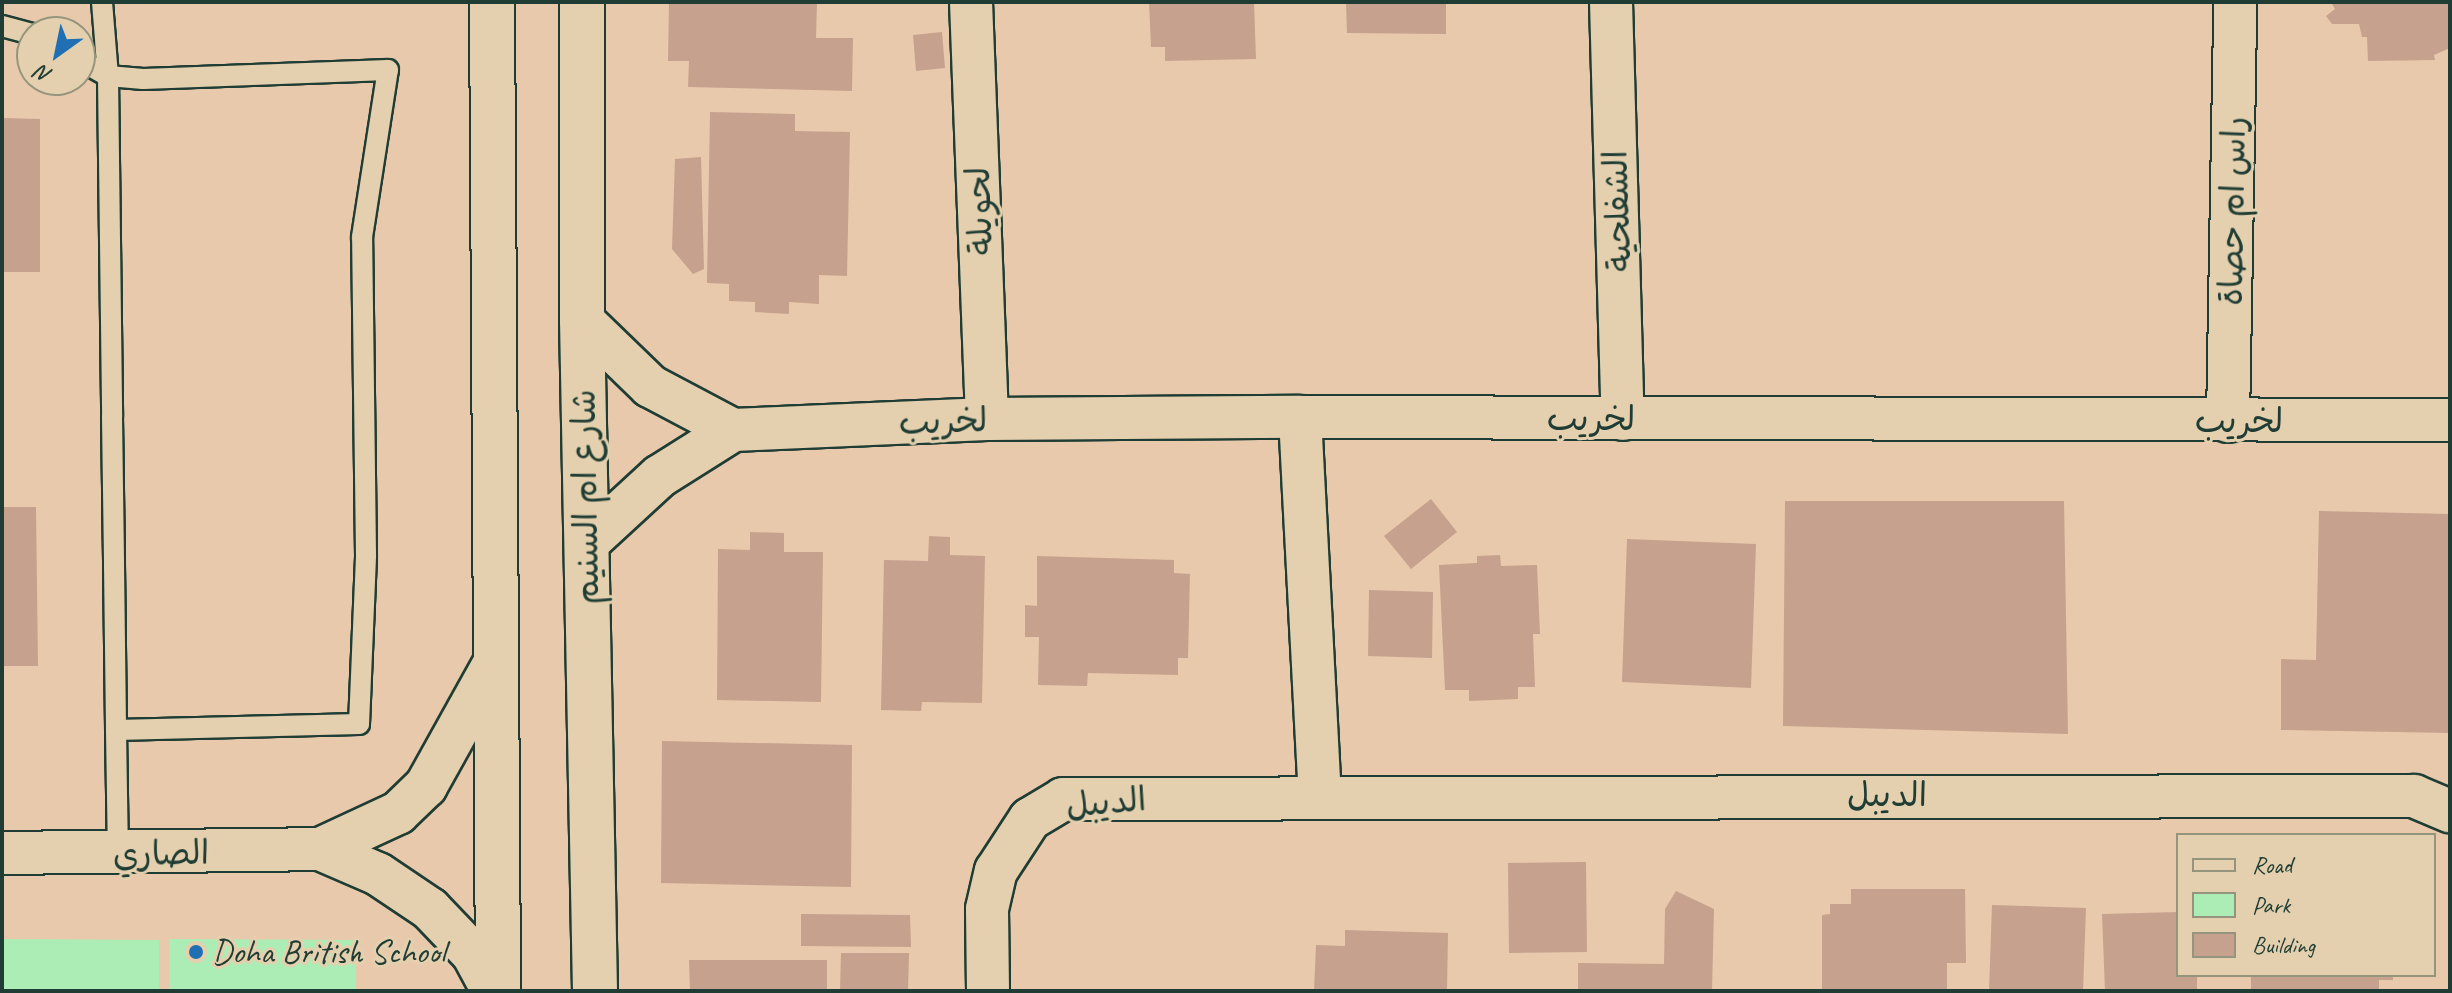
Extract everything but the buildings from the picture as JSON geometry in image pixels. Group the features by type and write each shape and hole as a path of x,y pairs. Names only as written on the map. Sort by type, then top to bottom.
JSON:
{"main road":[{"path":"492,2 495,991"},
{"name":"شارع ام السنيم","path":"582,2 582,320 595,991"}],"street":[{"name":"لحويلة","path":"971,2 987,419"},
{"name":"الشفلحية","path":"1611,2 1623,419"},
{"name":"راس ام حصاة","path":"2228,421 2235,2"},
{"path":"582,320 650,386 733,430"},
{"path":"1300,417 1320,794"},
{"name":"لخريب","path":"586,544 660,476 733,430 987,419 1300,417 2450,420"},
{"name":"الصاري","path":"2,853 118,854 320,849 398,813 426,786 496,660"},
{"name":"الديبل","path":"988,991 987,909 996,871 1030,819 1063,799 1320,794 2414,796 2450,811"},
{"name":"الصاري","path":"320,849 378,874 430,909 473,954 495,991"}],"lane":[{"path":"102,2 108,76 118,854"},
{"path":"96,69 108,76 143,79 388,70 362,237 366,555 359,724 116,730"}],"green space":[{"path":"2,939 159,940 159,991 2,991"},
{"path":"169,939 356,940 356,991 169,991"}],"place":[{"name":"Doha British School","path":"196,952"}]}
